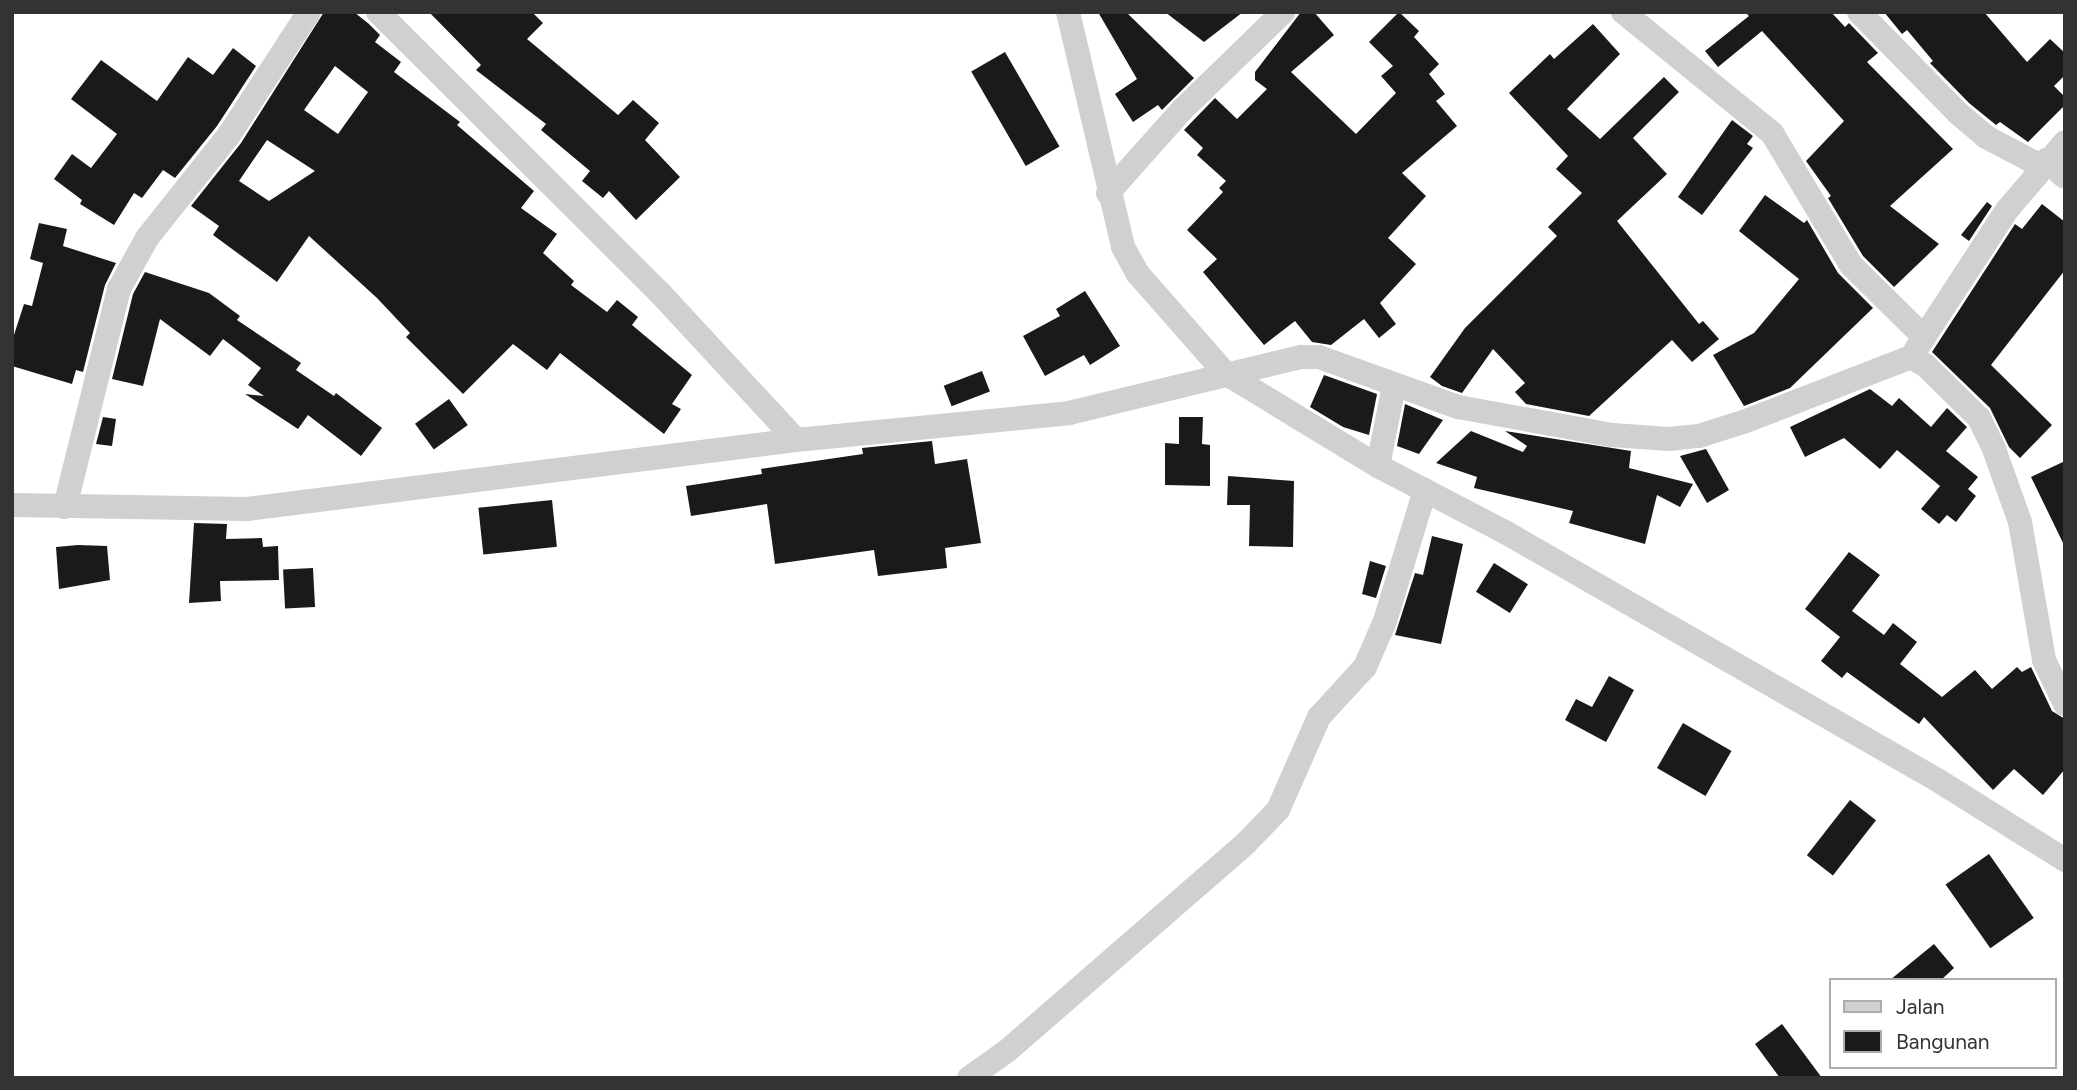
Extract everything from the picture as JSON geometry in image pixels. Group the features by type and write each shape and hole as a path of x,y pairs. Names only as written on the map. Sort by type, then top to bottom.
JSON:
{"street":[{"path":"65,507 110,315 124,279 147,238 229,135 309,12"},
{"path":"378,12 660,293 796,440"},
{"path":"1068,12 1095,115 1108,193 1123,247 1138,274 1211,378 1425,490 1939,781 2065,860"},
{"path":"1108,193 1182,110 1283,12"},
{"path":"1623,12 1772,133 1851,265 1917,347 1934,373 1979,418 1994,449 2020,522 2044,660 2065,704"},
{"path":"1859,12 1959,114 1986,137 2044,163 2065,177"},
{"path":"12,505 247,509 796,440 1069,413 1280,360 1319,357 1458,407 1612,435 1669,439 1699,436 1746,421 1917,347 2044,163 2065,142"},
{"path":"1378,466 1394,385"},
{"path":"969,1078 1007,1051 1278,810 1319,717 1365,667 1385,621 1425,490"}],"building":[{"path":"324,12 354,12 380,35 375,42 401,62 394,72 460,122 457,125 534,191 521,208 557,234 543,253 574,281 571,285 607,312 617,300 638,317 632,325 692,375 672,404 681,409 664,434 560,353 547,370 513,344 463,394 406,337 410,333 377,298 309,236 277,282 213,235 219,226 191,206 241,143","holes":["335,66 368,92 338,134 304,110","267,140 315,171 269,201 239,181"]},
{"path":"429,12 532,12 543,23 527,39 618,115 633,100 659,123 645,140 680,177 636,220 609,191 603,198 582,181 590,171 541,130 546,124 476,70 481,65"},
{"path":"1098,12 1126,12 1194,78 1162,110 1158,105 1133,122 1115,94 1137,79"},
{"path":"1165,12 1243,12 1204,42"},
{"path":"1301,12 1314,12 1334,35 1291,72 1356,134 1396,93 1381,76 1393,66 1369,42 1399,12 1419,31 1414,37 1439,64 1429,74 1445,94 1436,101 1457,126 1402,173 1426,196 1388,238 1416,264 1380,303 1396,324 1379,338 1364,319 1331,345 1312,342 1295,321 1264,345 1203,272 1217,259 1187,230 1223,192 1219,188 1226,181 1197,155 1203,148 1184,130 1215,98 1237,119 1267,89 1255,80 1255,72"},
{"path":"1745,12 1831,12 1845,27 1849,23 1878,53 1867,62 1953,149 1890,206 1939,244 1894,287 1863,256 1828,198 1831,196 1806,161 1844,121 1762,31 1718,67 1705,51 1749,16"},
{"path":"1884,12 1984,12 2027,62 2050,39 2065,53 2065,75 2054,86 2065,97 2065,105 2028,142 2000,122 1996,125 1969,103 1930,63 1933,61 1907,30 1902,34"},
{"path":"1593,24 1620,54 1567,109 1600,139 1664,77 1679,92 1633,138 1667,174 1617,221 1699,324 1703,321 1719,339 1692,362 1672,340 1589,416 1526,404 1515,392 1525,383 1493,349 1462,393 1442,386 1430,377 1465,328 1557,236 1548,227 1582,193 1556,169 1568,156 1509,93 1550,54 1554,59"},
{"path":"233,48 256,66 217,126 175,178 163,170 142,198 134,193 114,225 80,204 82,200 54,179 72,154 91,168 117,134 71,99 101,60 157,101 188,57 213,75"},
{"path":"1005,52 1060,146 1026,166 971,72"},
{"path":"1732,120 1753,136 1747,144 1753,148 1702,215 1678,197"},
{"path":"1765,195 1804,223 1807,220 1838,273 1873,308 1790,388 1744,406 1713,355 1754,333 1799,279 1739,231"},
{"path":"1987,202 1992,206 1969,241 1961,235"},
{"path":"2042,204 2065,222 2065,270 1991,365 2052,425 2020,458 2009,447 1990,408 1932,352 2015,224 2022,229"},
{"path":"39,223 67,229 63,246 116,263 105,285 83,372 76,370 72,384 12,366 12,341 24,304 32,306 43,263 30,259"},
{"path":"145,272 209,293 240,316 237,320 301,363 296,370 334,396 336,393 382,428 361,456 308,415 298,429 245,394 264,396 248,385 261,368 223,339 210,356 160,319 143,386 112,379 133,294"},
{"path":"1085,291 1120,346 1090,365 1084,355 1045,376 1023,336 1060,316 1056,309"},
{"path":"982,371 990,392 952,406 944,386"},
{"path":"1324,375 1377,394 1369,435 1343,427 1310,407"},
{"path":"1870,389 1892,406 1899,398 1931,427 1947,408 1967,427 1946,451 1978,477 1968,489 1976,496 1956,522 1947,515 1939,524 1921,509 1940,486 1897,450 1880,469 1844,438 1805,457 1790,427"},
{"path":"449,399 468,425 434,450 415,424"},
{"path":"1405,404 1443,420 1419,454 1397,446"},
{"path":"103,417 116,419 112,446 96,444"},
{"path":"1179,417 1203,417 1202,444 1210,445 1210,486 1165,485 1165,443 1179,444"},
{"path":"1471,431 1523,452 1527,446 1505,431 1631,451 1629,468 1693,484 1680,507 1657,495 1645,544 1569,523 1573,511 1474,488 1477,477 1436,463"},
{"path":"932,441 935,464 967,459 981,543 945,548 947,568 878,576 874,550 775,564 767,504 691,516 686,486 762,474 761,469 863,454 862,448"},
{"path":"1706,449 1729,490 1707,503 1680,456"},
{"path":"2065,461 2065,547 2031,477"},
{"path":"1228,476 1294,481 1293,547 1249,546 1250,505 1227,505"},
{"path":"552,500 557,547 483,554 478,508"},
{"path":"194,523 227,524 226,539 262,538 263,547 278,546 279,580 220,581 221,601 189,603"},
{"path":"1432,536 1463,544 1441,644 1395,635 1415,573 1423,575"},
{"path":"107,546 110,580 59,589 56,547"},
{"path":"1849,552 1880,575 1852,611 1884,635 1893,623 1917,642 1900,664 1942,697 1975,670 1992,689 2017,667 2022,672 2031,667 2052,711 2065,719 2065,769 2043,795 2014,769 1993,790 1924,717 1919,724 1847,672 1842,678 1821,661 1840,637 1805,609"},
{"path":"1370,561 1386,566 1376,598 1362,594"},
{"path":"1494,563 1528,584 1510,613 1476,592"},
{"path":"313,568 315,607 285,609 283,570"},
{"path":"1609,676 1634,690 1606,742 1565,720 1576,699 1592,707"},
{"path":"1683,723 1731,751 1705,796 1657,768"},
{"path":"1850,800 1876,820 1833,875 1807,855"},
{"path":"1989,854 2034,918 1990,948 1946,884"},
{"path":"1934,944 1954,968 1943,978 1892,978"},
{"path":"1782,1024 1822,1078 1780,1078 1755,1044"}]}
